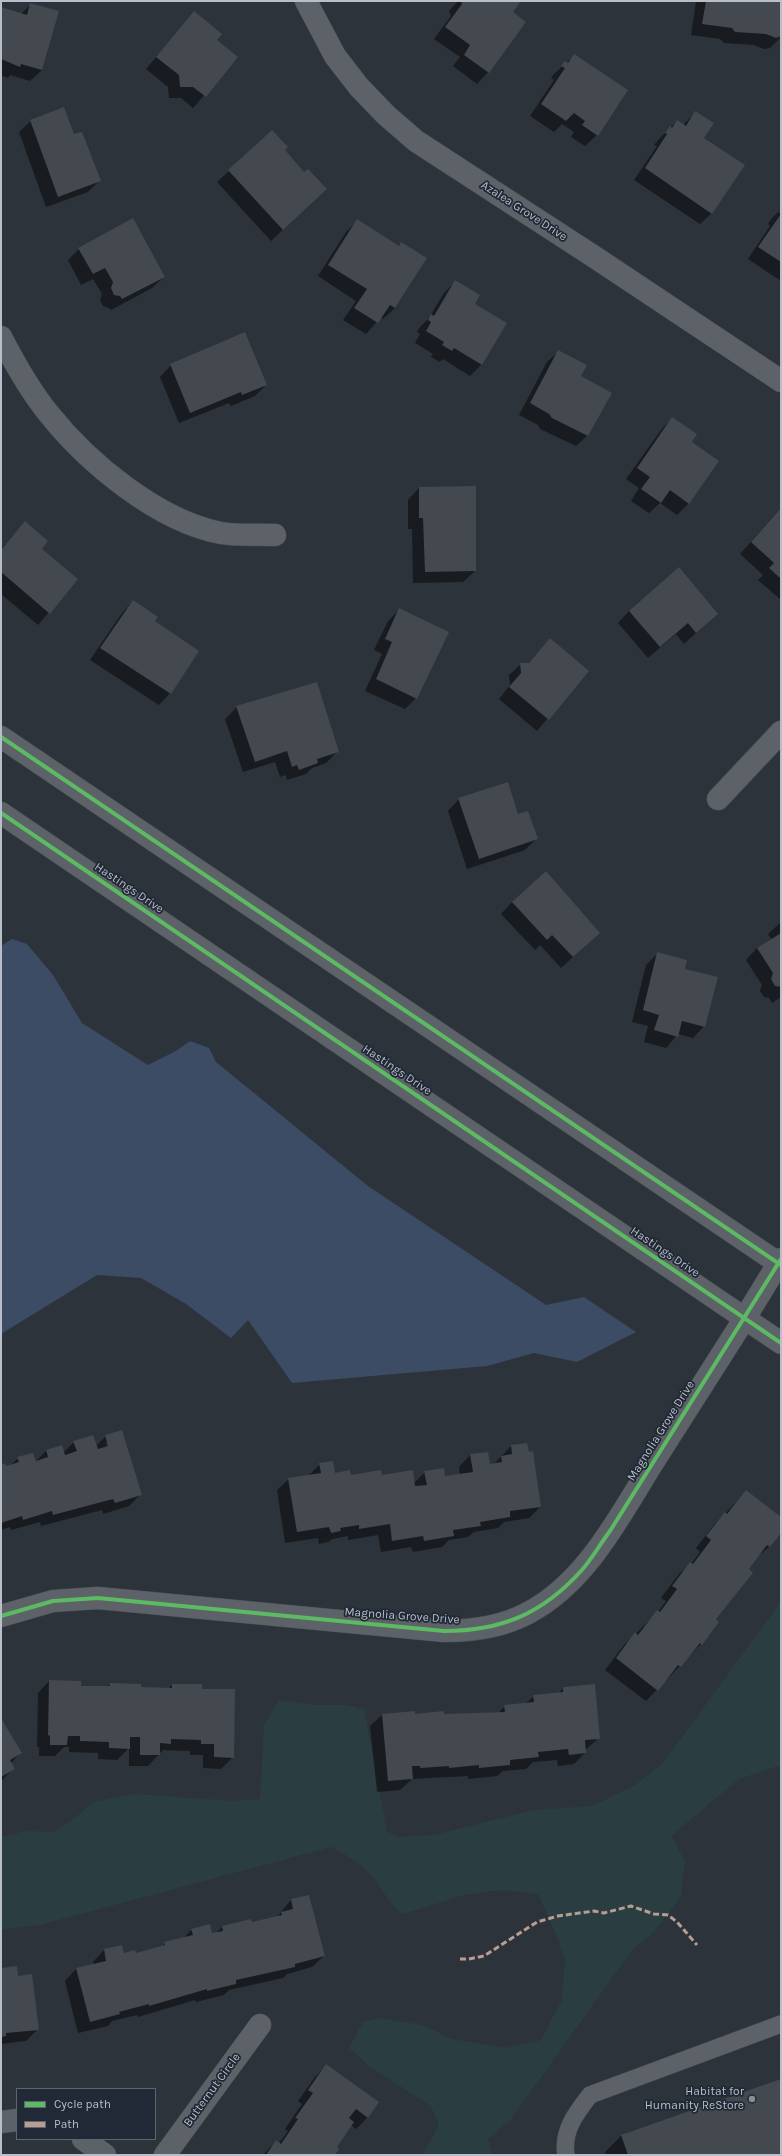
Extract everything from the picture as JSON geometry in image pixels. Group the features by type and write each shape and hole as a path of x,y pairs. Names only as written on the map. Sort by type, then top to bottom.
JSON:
{"street":[{"name":"Azalea Grove Drive","path":"306,1 335,56 359,87 386,115 416,140 594,256 781,381"},
{"path":"1,337 17,369 49,414 86,454 129,490 176,518 221,533 275,535"},
{"path":"718,799 781,732"},
{"path":"1,737 780,1263"},
{"name":"Hastings Drive","path":"1,813 781,1343"},
{"name":"Magnolia Grove Drive","path":"1,1616 53,1602 98,1598 465,1631 501,1625 529,1613 557,1593 582,1570 610,1531 780,1263"},
{"name":"Butternut Circle","path":"164,2155 260,2025"},
{"path":"1,2122 16,2120"},
{"path":"84,2140 105,2155"}],"lane":[{"path":"566,2155 565,2146 572,2120 590,2095 781,2024"}],"green space":[{"path":"781,1602 781,1765 739,1779 671,1836 685,1861 681,1897 651,1935 633,1949 511,2119 488,2139 492,2155 422,2155 439,2125 431,2106 369,2066 349,2048 363,2022 380,2018 422,2025 452,2039 505,2048 541,2040 562,2000 565,1959 558,1939 538,1894 507,1891 484,1892 457,1897 401,1914 368,1871 331,1847 43,1924 1,1930 1,1837 25,1831 55,1832 93,1802 136,1794 233,1801 260,1799 264,1725 279,1700 316,1705 346,1705 364,1709 387,1831 397,1837 434,1835 534,1810 592,1806 634,1786 662,1764"}],"water":[{"path":"12,939 27,944 53,975 82,1023 148,1065 176,1051 190,1041 209,1048 216,1062 368,1186 546,1305 584,1297 636,1332 577,1362 534,1353 487,1366 292,1383 248,1320 231,1338 186,1304 141,1278 97,1275 1,1334 1,946"}],"building":[{"path":"461,1 521,1 513,12 526,22 489,73 464,55 470,45 445,27 462,4"},
{"path":"706,1 781,1 781,36 776,38 766,34 735,32 732,28 702,24"},
{"path":"30,3 59,11 42,70 21,64 20,67 1,59 1,7 27,15"},
{"path":"194,11 222,34 217,40 238,57 206,97 193,87 180,87 179,75 156,57"},
{"path":"574,54 628,90 598,136 582,125 585,121 574,113 566,121 541,104 565,68 561,66 565,61 568,63"},
{"path":"64,107 74,134 82,132 101,181 58,197 30,120"},
{"path":"695,111 714,123 704,138 745,165 712,214 645,168 667,134 665,133 670,126 672,128 677,120 686,126"},
{"path":"272,130 288,147 285,150 304,172 308,169 327,189 283,230 228,170"},
{"path":"781,214 781,262 758,247"},
{"path":"133,218 165,277 122,299 120,296 114,295 111,288 113,282 105,268 93,274 78,248"},
{"path":"357,219 399,246 401,242 427,258 395,308 390,305 378,323 354,308 367,289 328,265"},
{"path":"455,280 480,295 475,304 507,323 482,365 454,348 452,351 442,345 444,342 426,331 431,322 428,320 431,314 434,316"},
{"path":"245,332 267,385 242,395 241,392 190,413 170,364"},
{"path":"558,350 587,365 581,376 612,393 588,436 552,418 549,414 530,403"},
{"path":"672,417 697,434 692,442 719,461 689,504 670,490 661,503 641,489 650,477 637,468"},
{"path":"476,486 476,571 425,572 423,518 419,518 419,487"},
{"path":"781,508 781,579 769,568 774,563 751,542"},
{"path":"25,521 48,541 42,549 78,579 50,614 1,572 1,550"},
{"path":"679,567 718,614 696,633 688,623 660,647 629,611"},
{"path":"133,600 158,617 155,621 199,651 171,694 100,648"},
{"path":"399,608 449,632 417,699 376,679 392,642 385,639"},
{"path":"550,638 589,671 549,720 509,687 521,673 520,663 529,663"},
{"path":"317,682 339,752 317,759 318,763 299,770 297,765 292,767 287,751 255,762 236,706"},
{"path":"508,782 518,814 528,811 538,839 479,859 458,798"},
{"path":"546,871 600,933 573,957 552,935 547,940 512,902"},
{"path":"781,933 781,987 775,986 771,979 773,973 757,948"},
{"path":"657,952 687,960 685,969 718,977 705,1027 682,1021 678,1037 654,1030 659,1015 643,1010"},
{"path":"122,1430 142,1495 115,1503 113,1499 53,1515 52,1511 23,1520 22,1516 1,1523 1,1465 5,1463 6,1466 19,1462 17,1457 33,1453 36,1461 48,1457 46,1450 62,1445 65,1455 77,1451 73,1441 93,1435 98,1449 108,1446 105,1435"},
{"path":"527,1443 529,1452 533,1451 541,1507 510,1511 510,1517 480,1522 481,1526 453,1530 454,1536 424,1541 423,1536 392,1541 390,1524 359,1529 359,1525 340,1528 341,1531 331,1533 329,1527 297,1532 288,1478 321,1473 319,1463 333,1461 335,1473 350,1470 351,1475 381,1470 382,1475 413,1470 415,1486 427,1485 424,1471 444,1468 445,1476 473,1472 470,1454 488,1452 490,1464 502,1462 501,1456 512,1454 511,1445"},
{"path":"746,1490 781,1517 781,1533 770,1547 767,1545 749,1569 753,1573 716,1619 719,1622 702,1645 700,1643 681,1667 678,1665 658,1691 616,1658 635,1632 638,1635 657,1610 660,1612 677,1589 672,1586 690,1562 693,1564 711,1540 706,1536 725,1512 727,1514"},
{"path":"49,1680 81,1681 81,1686 110,1686 110,1683 141,1684 141,1687 172,1688 172,1684 202,1684 202,1689 235,1689 234,1758 214,1757 214,1744 201,1744 201,1740 171,1739 171,1744 160,1743 160,1755 140,1755 140,1737 130,1737 130,1749 109,1748 109,1742 80,1741 80,1736 68,1736 67,1745 50,1745 50,1736 48,1735"},
{"path":"595,1684 600,1739 585,1740 586,1753 569,1755 568,1749 538,1752 539,1757 510,1760 510,1765 479,1768 479,1765 449,1768 449,1766 420,1768 420,1766 412,1766 413,1779 388,1781 382,1714 415,1711 415,1714 444,1711 444,1714 505,1712 504,1705 534,1702 533,1695 563,1692 563,1687"},
{"path":"1,1718 22,1753 10,1760 15,1769 1,1777"},
{"path":"309,1895 325,1956 295,1964 295,1967 236,1980 236,1984 207,1991 207,1989 149,2006 149,2004 90,2022 76,1968 106,1961 104,1949 122,1945 124,1953 135,1950 136,1953 165,1945 164,1942 193,1935 191,1929 210,1924 212,1933 223,1931 222,1926 251,1919 252,1922 282,1915 281,1912 293,1909 291,1899"},
{"path":"17,1966 18,1976 32,1974 39,2030 6,2033 6,2036 1,2037 1,1968"},
{"path":"326,2064 379,2102 368,2118 356,2109 349,2118 354,2122 337,2147 339,2149 335,2155 266,2155 276,2140 281,2144 298,2119 295,2118 313,2093 308,2090"},
{"name":"Habitat for Humanity ReStore","path":"781,2079 781,2155 628,2155 621,2135"}],"marked path":[{"path":"460,1959 484,1956 537,1922 558,1916 594,1911 604,1913 631,1906 654,1914 668,1915 677,1922 697,1945"}],"cycle path":[{"path":"1,737 781,1265"},
{"path":"1,813 781,1343"},
{"path":"1,1616 53,1601 98,1598 444,1631 484,1628 519,1617 536,1609 551,1599 589,1562 781,1259"}],"place":[{"name":"Habitat for Humanity ReStore","path":"752,2099"}]}
